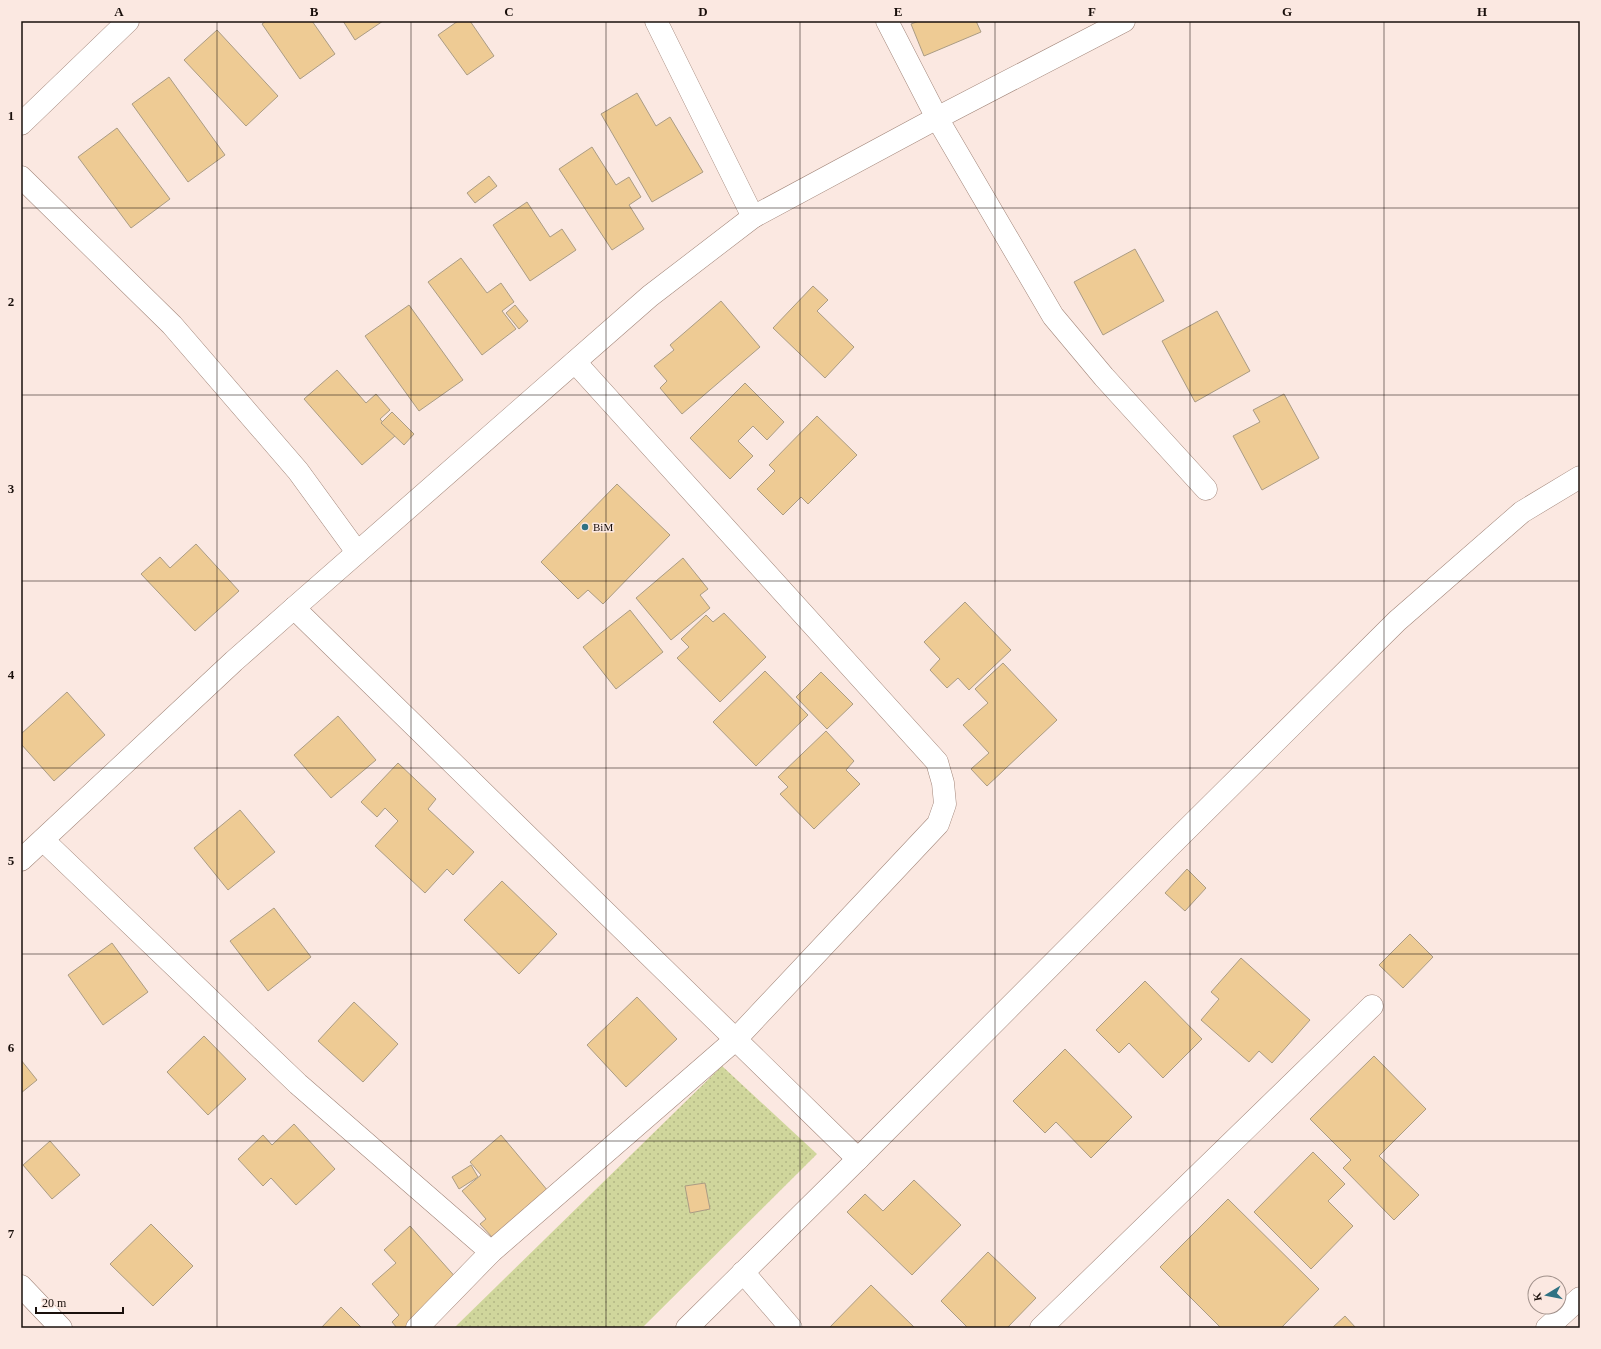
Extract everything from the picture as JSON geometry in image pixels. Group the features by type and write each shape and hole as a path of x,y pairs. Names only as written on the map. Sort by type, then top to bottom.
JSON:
{"street":[{"path":"21,124 128,21"},
{"path":"656,21 754,217"},
{"path":"888,21 937,118 1053,316 1104,377 1206,489"},
{"path":"21,860 234,661 650,296 754,217 937,118 1124,21"},
{"path":"21,177 172,325 298,471 357,552"},
{"path":"417,1328 491,1252 735,1040 938,824 945,804 943,783 937,762 575,362"},
{"path":"686,1328 858,1159 1168,848 1398,621 1522,512 1580,477"},
{"path":"294,608 858,1159"},
{"path":"43,840 298,1084 491,1252"},
{"path":"1041,1328 1372,1006"},
{"path":"743,1272 792,1328"},
{"path":"21,1286 61,1328"},
{"path":"1547,1328 1580,1298"}],"green space":[{"path":"722,1066 817,1154 642,1328 454,1328"}],"building":[{"path":"266,21 312,21 335,54 300,79 262,24"},
{"path":"343,21 383,21 355,40"},
{"path":"458,21 470,21 494,56 467,75 438,35"},
{"path":"919,21 976,21 981,32 924,56 911,24"},
{"path":"217,30 278,96 246,126 184,60"},
{"path":"169,77 225,155 188,182 132,104"},
{"path":"637,93 656,126 670,117 703,172 652,202 601,114"},
{"path":"117,128 170,199 131,228 78,157"},
{"path":"592,147 616,185 629,177 641,197 629,205 644,229 612,250 559,169"},
{"path":"489,176 497,186 475,203 467,193"},
{"path":"527,202 550,237 562,229 576,250 530,281 493,225"},
{"path":"1135,249 1164,301 1103,335 1074,282"},
{"path":"461,258 487,293 501,283 514,302 502,311 516,329 482,355 428,282"},
{"path":"813,286 828,300 817,311 854,347 825,378 773,328"},
{"path":"721,301 760,347 682,414 660,388 667,381 654,366 674,350 670,345"},
{"path":"409,305 463,380 419,411 365,336"},
{"path":"515,305 528,321 519,329 506,313"},
{"path":"1217,311 1250,371 1195,402 1162,341"},
{"path":"337,370 366,403 376,394 390,410 380,419 395,436 362,465 304,399"},
{"path":"745,383 784,422 767,440 753,426 738,441 753,456 730,479 690,438"},
{"path":"1284,394 1319,458 1262,490 1233,436 1260,422 1253,410"},
{"path":"392,412 414,434 404,445 381,423"},
{"path":"817,416 857,455 808,504 801,497 783,515 757,489 775,471 769,465"},
{"path":"617,484 670,535 603,604 588,590 578,599 541,562"},
{"path":"196,544 239,591 195,631 141,574 160,557 170,568"},
{"path":"683,558 708,589 700,595 710,608 671,640 636,598"},
{"path":"965,602 1011,650 969,690 958,678 947,688 930,670 940,659 924,642"},
{"path":"630,610 663,652 616,689 583,647"},
{"path":"724,613 766,657 720,702 677,658 689,647 681,639 706,615 713,622"},
{"path":"1003,663 1057,720 987,786 971,769 989,753 963,725 988,703 975,689"},
{"path":"765,671 808,715 756,766 713,722"},
{"path":"821,672 853,704 827,729 796,697"},
{"path":"67,692 105,735 54,781 21,744 21,734"},
{"path":"338,716 376,760 331,798 294,755"},
{"path":"826,731 854,761 846,770 860,784 814,829 780,794 788,787 778,777"},
{"path":"398,763 436,799 428,809 474,852 453,875 447,869 425,893 375,846 398,821 385,808 377,817 361,802"},
{"path":"240,810 275,852 228,890 194,848"},
{"path":"1187,869 1206,888 1185,911 1165,893"},
{"path":"502,881 557,934 519,974 464,920"},
{"path":"274,908 311,957 268,991 230,941"},
{"path":"1410,934 1433,957 1403,988 1379,965"},
{"path":"112,943 148,992 103,1025 68,975"},
{"path":"1241,958 1310,1020 1272,1063 1259,1051 1249,1062 1201,1020 1219,999 1211,992"},
{"path":"1145,981 1202,1039 1163,1078 1129,1043 1119,1053 1096,1030"},
{"path":"637,997 677,1039 626,1087 587,1045"},
{"path":"354,1002 398,1044 363,1082 318,1041"},
{"path":"204,1036 246,1079 208,1115 167,1072"},
{"path":"1065,1049 1132,1117 1091,1158 1056,1122 1045,1133 1013,1101"},
{"path":"1374,1056 1426,1109 1379,1156 1419,1195 1394,1220 1343,1168 1351,1160 1310,1119"},
{"path":"21,1060 37,1080 21,1093"},
{"path":"294,1124 335,1169 296,1205 271,1178 263,1186 238,1159 263,1135 272,1145"},
{"path":"501,1135 548,1191 493,1238 480,1224 486,1219 462,1191 481,1175 470,1162"},
{"path":"50,1141 80,1175 52,1199 23,1165"},
{"path":"1313,1152 1345,1184 1328,1201 1353,1226 1311,1269 1254,1212"},
{"path":"471,1165 478,1177 459,1189 452,1177"},
{"path":"914,1180 961,1225 912,1275 847,1212 865,1194 883,1211"},
{"path":"705,1183 710,1209 690,1213 685,1186"},
{"path":"1228,1199 1319,1289 1281,1328 1221,1328 1160,1267"},
{"path":"151,1224 193,1266 153,1306 110,1264"},
{"path":"410,1226 458,1280 422,1328 397,1328 392,1322 399,1315 372,1284 396,1263 384,1250"},
{"path":"988,1252 1036,1298 1007,1328 968,1328 941,1301"},
{"path":"871,1285 915,1328 829,1328"},
{"path":"341,1307 362,1328 321,1328"},
{"path":"1345,1316 1356,1328 1332,1328"}],"place":[{"name":"BiM","path":"585,527"}]}
